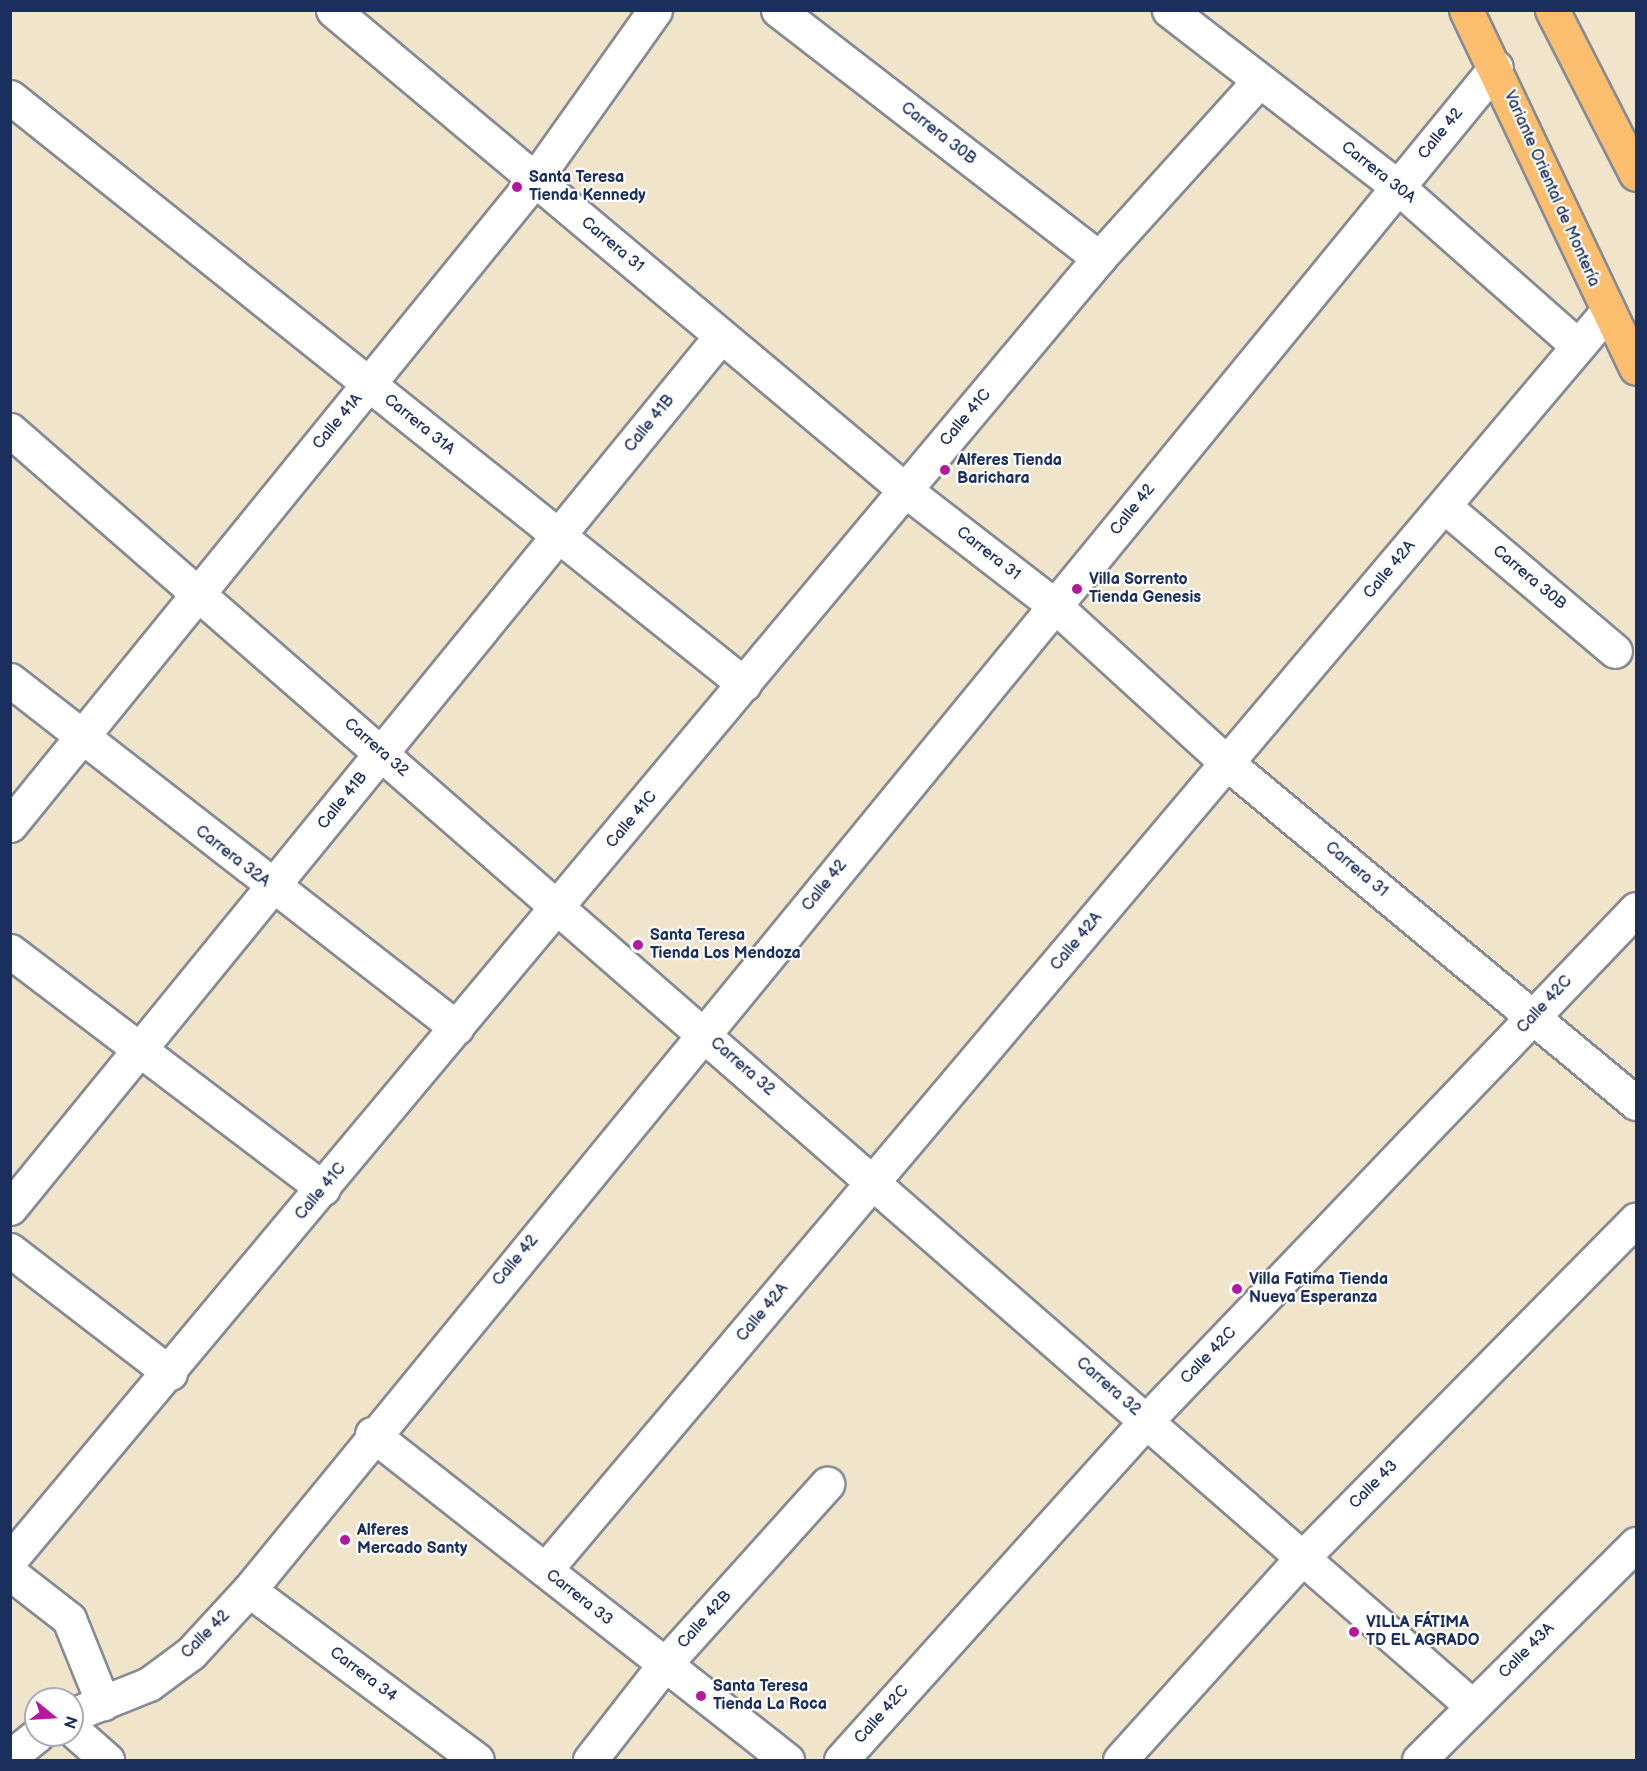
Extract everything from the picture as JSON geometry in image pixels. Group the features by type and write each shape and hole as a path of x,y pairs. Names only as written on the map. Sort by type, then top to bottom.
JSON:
{"highway":[{"name":"Variante Oriental de Montería","path":"1466,10 1496,67 1607,312 1636,368"},
{"path":"1552,10 1636,174"}],"street":[{"name":"Carrera 31","path":"333,10 905,490 1055,606 1227,763 1636,1103"},
{"name":"Calle 41A","path":"10,825 535,179 656,10"},
{"name":"Carrera 30B","path":"778,10 1099,258"},
{"name":"Carrera 30A","path":"1169,10 1258,82 1398,187 1578,346"},
{"name":"Calle 42","path":"84,1710 149,1684 191,1653 249,1590 372,1434 704,1034 1496,67"},
{"name":"Calle 41C","path":"10,1560 560,908 1099,258 1258,82"},
{"name":"Carrera 31A","path":"10,97 744,684"},
{"name":"Calle 42A","path":"544,1570 874,1183 1607,312"},
{"name":"Calle 41B","path":"10,1208 720,337"},
{"name":"Carrera 32","path":"10,430 1472,1706"},
{"name":"Carrera 30B","path":"1444,506 1615,651"},
{"name":"Carrera 32A","path":"10,680 80,740 271,888 458,1028"},
{"name":"Calle 42C","path":"841,1761 1147,1420 1636,909"},
{"path":"10,951 323,1190"},
{"name":"Calle 43","path":"1120,1761 1303,1557 1636,1219"},
{"path":"10,1250 170,1373"},
{"name":"Carrera 33","path":"372,1434 787,1761"},
{"name":"Calle 42B","path":"590,1761 664,1665 826,1484"},
{"name":"Calle 43A","path":"1419,1761 1636,1544"},
{"path":"10,1573 69,1619 103,1702"},
{"name":"Carrera 34","path":"249,1590 477,1761"},
{"path":"84,1740 107,1761"},
{"path":"10,1757 24,1746"}],"place":[{"name":"Santa Teresa Tienda Kennedy","path":"517,187"},
{"name":"Alferes Tienda Barichara","path":"945,470"},
{"name":"Villa Sorrento Tienda Genesis","path":"1077,589"},
{"name":"Santa Teresa Tienda Los Mendoza","path":"638,945"},
{"name":"Villa Fatima Tienda Nueva Esperanza","path":"1237,1289"},
{"name":"Alferes Mercado Santy","path":"345,1540"},
{"name":"VILLA FÁTIMA TD EL AGRADO","path":"1354,1632"},
{"name":"Santa Teresa Tienda La Roca","path":"701,1696"}]}
